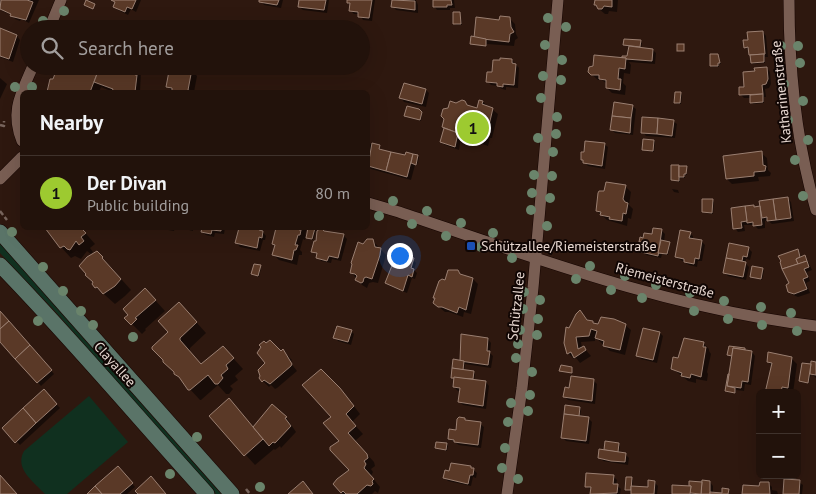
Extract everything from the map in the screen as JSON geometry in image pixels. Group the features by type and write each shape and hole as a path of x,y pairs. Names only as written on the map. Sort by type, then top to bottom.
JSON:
{"main road":[{"name":"Clayallee","path":"0,232 44,284 232,494"},
{"name":"Clayallee","path":"0,264 103,375 148,430 207,494"}],"street":[{"path":"53,20 61,0"},
{"name":"Schützallee","path":"507,494 522,388 558,0"},
{"name":"Katharinenstraße","path":"789,0 789,33 797,120 803,158 816,210"},
{"path":"22,90 29,75"},
{"path":"20,95 17,102 16,115 17,129 20,136"},
{"path":"0,179 20,159"},
{"name":"Riemeisterstraße","path":"370,204 638,290 729,313 816,326"}],"green space":[{"path":"0,244 221,494 216,494 54,310 0,253"},
{"path":"89,396 128,442 67,494 45,494 23,469 22,458 24,451"}],"building":[{"path":"1,0 27,0 33,2 26,20 10,16 11,14 0,9"},
{"path":"86,0 95,4 93,9 84,5"},
{"path":"111,0 136,0 132,9 127,7 125,12 113,7 115,2"},
{"path":"259,0 279,0 277,5 259,2"},
{"path":"299,0 326,0 324,10 298,7"},
{"path":"347,0 372,0 369,18 358,17 358,12 349,11 350,3 347,3"},
{"path":"392,0 415,1 415,10 391,7"},
{"path":"433,0 451,0 452,5 433,7"},
{"path":"595,0 612,0 612,7 604,6 602,9 598,9 594,5"},
{"path":"453,12 460,12 461,24 453,24"},
{"path":"500,16 510,17 511,27 514,32 510,34 509,42 474,38 476,17 499,20"},
{"path":"0,28 17,35 9,59 0,56"},
{"path":"763,31 765,54 749,55 748,47 744,48 743,40 748,40 747,32"},
{"path":"471,36 486,39 486,46 470,44"},
{"path":"624,39 641,40 640,47 623,45"},
{"path":"677,44 684,44 684,51 677,51"},
{"path":"629,46 653,49 652,61 622,58 622,56 627,56"},
{"path":"710,54 718,54 720,63 718,63 718,66 710,66"},
{"path":"764,54 764,62 751,63 750,55"},
{"path":"594,55 626,58 625,69 619,68 620,90 606,88 606,80 599,79 599,75 591,75 588,72 589,67 593,66"},
{"path":"500,58 512,59 512,63 516,64 514,85 503,84 503,87 497,86 497,83 486,82 487,72 492,72 493,60 500,60"},
{"path":"767,67 768,79 766,84 762,85 763,94 739,95 739,87 744,87 743,72 755,71 754,68"},
{"path":"55,75 97,75 91,90 47,90 50,79 53,79"},
{"path":"97,75 137,75 135,90 113,90 94,82"},
{"path":"168,75 191,75 188,90 172,90 172,88 166,87"},
{"path":"404,83 426,89 422,104 399,98"},
{"path":"675,92 681,92 680,103 674,103"},
{"path":"763,94 763,102 750,103 750,95"},
{"path":"462,100 467,105 477,108 479,100 483,101 482,104 493,108 487,134 485,133 482,141 458,136 458,133 442,127 444,119 441,116 443,109 448,108 450,101 456,103"},
{"path":"614,102 633,105 631,118 612,116"},
{"path":"407,106 419,109 422,112 420,120 404,116"},
{"path":"612,116 631,118 630,133 610,130"},
{"path":"642,117 658,118 657,134 641,133"},
{"path":"658,118 674,120 672,136 657,134"},
{"path":"444,128 458,133 455,147 440,142"},
{"path":"643,139 654,140 653,151 642,150"},
{"path":"585,141 605,143 602,166 583,163 581,152 584,152"},
{"path":"372,143 380,145 379,149 391,152 386,171 370,167"},
{"path":"762,151 763,165 766,166 765,171 754,172 754,176 726,179 723,156"},
{"path":"391,152 405,155 406,152 413,154 407,177 386,171"},
{"path":"413,154 418,155 416,165 411,163"},
{"path":"671,165 679,165 679,181 671,180"},
{"path":"679,166 687,166 684,177 679,177"},
{"path":"606,182 626,185 623,199 628,203 626,214 623,213 622,221 609,219 610,217 600,215 601,212 596,211 598,193 599,191 604,191"},
{"path":"788,197 791,218 776,220 773,199"},
{"path":"702,199 713,199 712,213 702,212"},
{"path":"773,199 776,220 767,221 767,217 762,218 759,201"},
{"path":"754,205 754,207 760,206 762,225 753,226 753,222 747,223 745,206"},
{"path":"745,206 747,221 741,222 742,228 733,229 731,208"},
{"path":"653,228 662,229 658,256 641,252 642,242 639,242 640,237 643,238 644,233 652,234"},
{"path":"46,230 83,230 86,233 81,237 84,241 79,245 76,241 70,250 64,246 60,248"},
{"path":"202,230 212,230 211,234 201,232"},
{"path":"238,230 263,231 262,238 259,237 257,248 235,243"},
{"path":"276,230 301,230 292,260 272,255 275,245 272,244"},
{"path":"308,230 314,230 312,239 306,238"},
{"path":"323,230 344,234 338,258 329,256 327,261 316,258 317,253 311,252 314,241 316,241 317,231"},
{"path":"680,230 691,232 689,238 702,240 699,259 695,258 694,264 684,262 684,259 675,257"},
{"path":"367,239 373,239 375,247 381,248 372,279 366,277 361,283 355,280 357,276 355,274 350,273 351,263 358,242 363,244"},
{"path":"661,240 670,242 667,254 658,253"},
{"path":"729,243 749,247 747,257 743,256 742,261 726,258"},
{"path":"798,249 800,257 796,259 798,264 782,269 778,256"},
{"path":"97,251 121,279 115,286 103,294 97,287 95,288 92,284 93,282 79,266 87,257"},
{"path":"397,253 414,258 411,268 414,269 412,277 408,275 403,291 385,283"},
{"path":"805,255 807,261 798,264 796,259"},
{"path":"726,258 746,262 743,277 723,273"},
{"path":"807,261 809,267 804,269 808,277 803,279 807,289 794,294 788,292 786,285 789,283 782,269"},
{"path":"254,264 261,265 258,276 251,274"},
{"path":"752,266 763,268 761,279 750,277"},
{"path":"448,270 458,270 460,274 473,278 466,310 459,307 457,313 438,307 433,303 439,281 445,280"},
{"path":"145,288 156,300 135,318 137,319 131,325 124,318 128,315 123,309"},
{"path":"179,302 197,322 180,340 201,364 223,346 234,358 226,365 228,369 221,375 223,378 218,384 215,384 208,375 188,390 179,377 174,374 152,349 168,332 158,321"},
{"path":"580,310 587,320 593,321 593,323 598,324 601,317 614,319 626,324 620,350 603,346 604,341 595,338 597,331 591,329 589,336 576,337 578,349 584,346 586,350 574,358 571,352 567,354 564,343 566,327 569,328"},
{"path":"0,311 9,321 0,329"},
{"path":"9,321 30,345 15,359 0,342 0,329"},
{"path":"337,326 352,330 348,342 333,338"},
{"path":"643,328 660,332 653,360 636,356"},
{"path":"461,334 488,338 487,351 490,351 488,365 460,361"},
{"path":"684,338 704,342 703,347 706,347 701,377 691,374 690,378 681,376 682,373 671,369 673,357 678,358"},
{"path":"270,340 281,351 283,349 292,364 270,384 264,380 262,382 259,378 258,370 265,363 257,353 261,347 259,345 264,341 266,343"},
{"path":"30,345 52,370 37,383 15,359"},
{"path":"729,346 745,348 745,350 733,348 732,356 727,355"},
{"path":"733,348 752,351 748,382 742,381 741,388 727,386"},
{"path":"768,352 792,357 788,388 766,389 772,363 767,362"},
{"path":"453,359 464,361 463,370 452,368"},
{"path":"811,361 816,362 816,375 810,374"},
{"path":"802,363 811,364 808,383 799,381"},
{"path":"561,365 572,367 572,373 559,371"},
{"path":"452,368 474,371 473,379 451,378"},
{"path":"321,369 340,388 354,406 346,414 356,426 348,433 367,454 368,458 364,461 366,464 364,468 374,479 371,486 367,485 357,494 346,494 343,491 341,493 333,484 349,470 330,450 330,447 339,441 323,423 331,417 302,385"},
{"path":"728,374 727,386 735,388 735,393 725,391"},
{"path":"571,376 594,379 592,401 563,397 565,387 569,388"},
{"path":"454,377 486,381 483,406 458,402 460,388 453,387"},
{"path":"44,389 57,404 36,423 23,408"},
{"path":"229,398 263,439 244,456 209,416"},
{"path":"272,404 287,417 285,418 291,426 275,443 273,442 269,446 253,427"},
{"path":"565,405 580,407 579,416 564,414"},
{"path":"23,408 36,423 15,443 2,428"},
{"path":"564,414 589,417 586,441 561,438"},
{"path":"459,417 465,418 465,420 481,422 478,445 454,442 454,440 448,439 449,429 456,430"},
{"path":"605,441 619,443 618,452 604,450"},
{"path":"436,442 447,443 446,450 435,448"},
{"path":"599,449 626,453 625,462 598,458"},
{"path":"451,463 474,468 473,475 470,475 468,484 443,478 445,470 449,471"},
{"path":"118,466 133,483 120,494 102,494 95,486"},
{"path":"586,473 614,475 613,484 618,484 617,493 590,494 591,487 585,487"},
{"path":"0,475 17,494 0,494"},
{"path":"151,476 166,494 138,494 135,491"},
{"path":"626,477 632,477 631,490 625,490"},
{"path":"784,479 800,480 799,494 783,494"},
{"path":"648,480 655,481 654,494 631,494 631,486 648,487"},
{"path":"702,480 710,481 710,494 701,494"},
{"path":"303,481 313,494 288,494"},
{"path":"689,481 702,482 701,494 690,493 691,486 689,486"},
{"path":"760,482 769,482 770,494 742,494 743,485 759,486"},
{"path":"672,485 691,486 690,494 672,494"},
{"path":"95,486 102,494 87,494"},
{"path":"722,488 729,489 728,494 710,494 710,492 722,493"}],"place":[{"name":"Der Divan","path":"473,128"},
{"name":"Schützallee/Riemeisterstraße","path":"471,246"}]}
